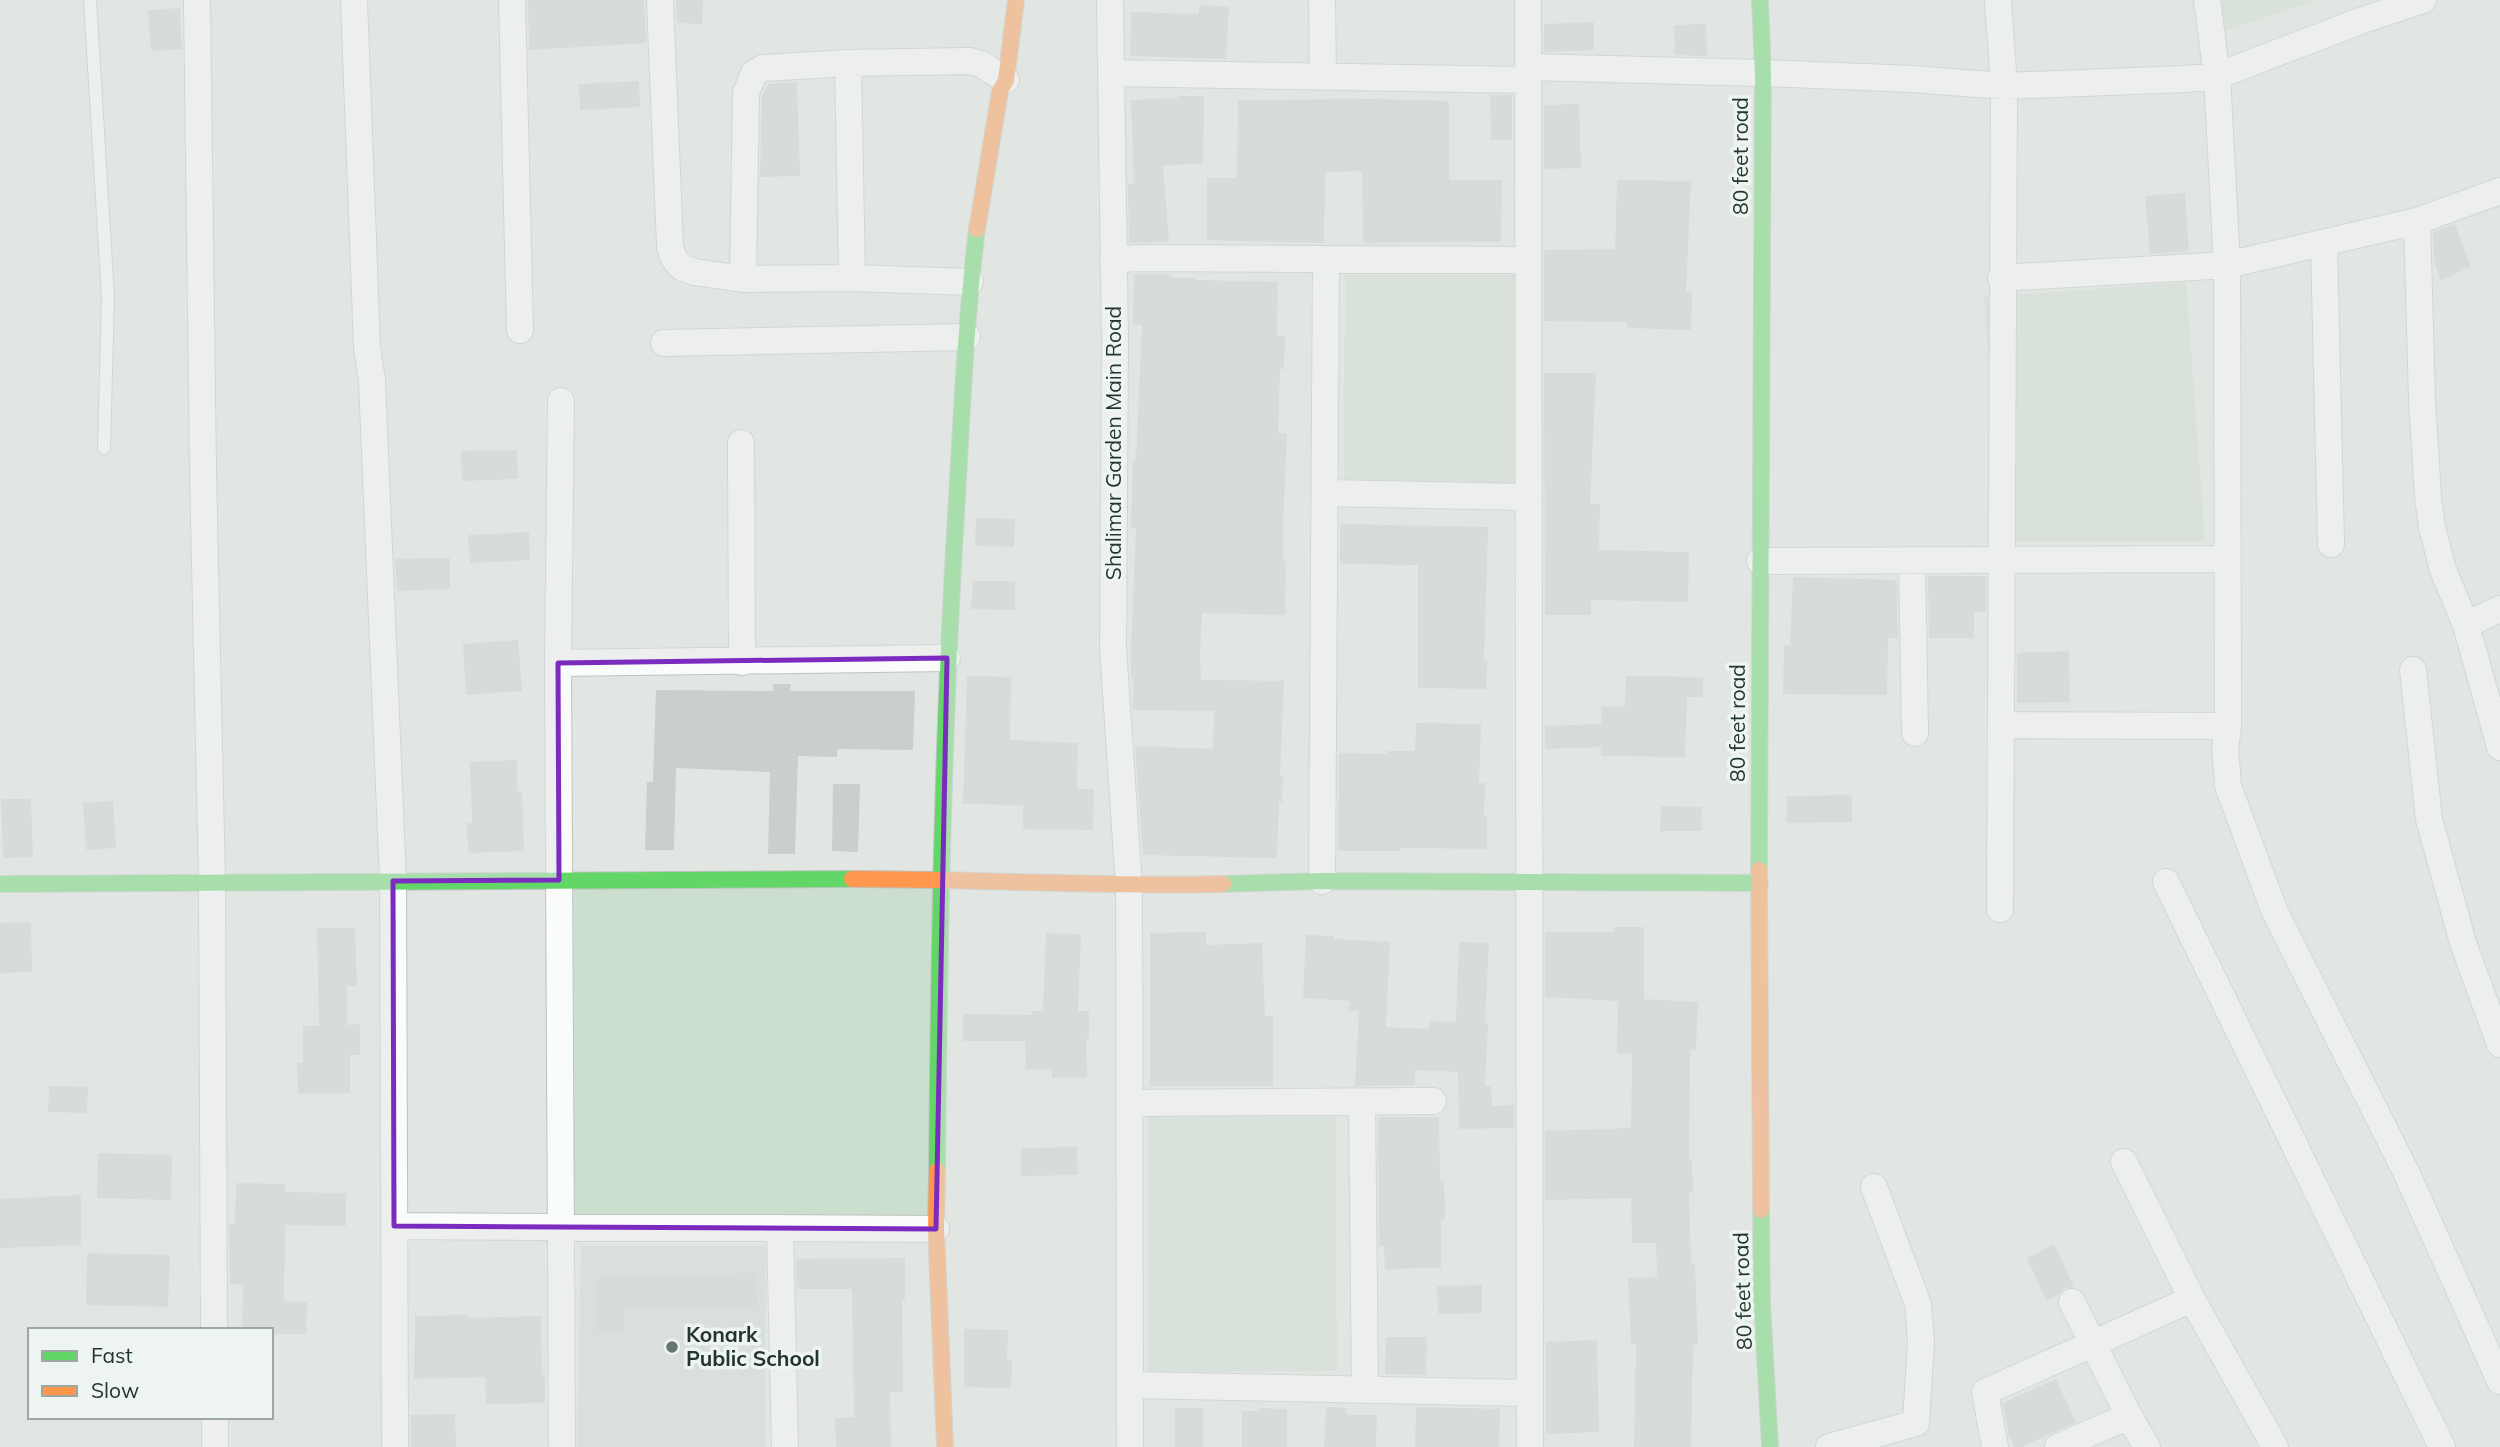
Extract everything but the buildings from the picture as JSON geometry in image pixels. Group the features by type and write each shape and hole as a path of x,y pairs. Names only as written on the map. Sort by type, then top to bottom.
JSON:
{"street":[{"path":"197,0 212,882 214,1328"},
{"path":"354,0 367,347 372,381 393,881 395,1447"},
{"path":"512,0 520,330"},
{"path":"660,0 670,247 674,259 681,267 694,272 743,279 852,278 970,282"},
{"path":"945,1447 936,1229 940,879 947,658 970,282 982,188 1000,91 1006,80 1016,0"},
{"name":"Shalimar Garden Main Road","path":"1110,0 1113,648 1129,886 1130,1447"},
{"path":"1322,0 1323,76"},
{"path":"1528,0 1530,1447"},
{"name":"80 feet road","path":"1760,0 1763,73 1759,883 1762,1302 1770,1447"},
{"path":"1998,0 2004,86 2000,909"},
{"path":"2207,0 2217,75 2227,265 2228,726 2225,748 2228,786 2274,910 2407,1174 2500,1381"},
{"path":"1111,73 1323,76 1763,73 2004,86 2185,79 2217,75 2358,11 2423,0"},
{"path":"743,279 746,93 754,73 763,68 848,63 971,61 981,64 1006,80"},
{"path":"848,63 852,278"},
{"path":"2001,278 2227,265 2417,221 2500,191"},
{"path":"2417,221 2428,497 2432,527 2443,570 2466,625 2500,747"},
{"path":"2325,243 2332,544"},
{"path":"1322,881 1326,259"},
{"path":"1113,260 1528,260"},
{"path":"664,343 967,337"},
{"path":"561,401 558,663 562,1447"},
{"path":"741,443 742,662"},
{"path":"1325,493 1528,497"},
{"path":"1760,561 2226,559"},
{"path":"1913,560 1915,733"},
{"path":"2466,625 2500,609"},
{"path":"558,663 947,658"},
{"path":"2413,670 2430,819 2463,943 2500,1044"},
{"path":"2001,725 2228,726"},
{"path":"0,884 940,879 1129,886 1322,881 1759,883"},
{"path":"2165,882 2442,1447"},
{"path":"1130,1103 1433,1101"},
{"path":"1362,1102 1365,1390"},
{"path":"2124,1162 2192,1299 2275,1447"},
{"path":"1829,1447 1916,1423 1920,1341 1918,1304 1874,1187"},
{"path":"394,1226 936,1229"},
{"path":"780,1228 785,1447"},
{"path":"1995,1447 1985,1392 2192,1299"},
{"path":"2072,1302 2147,1447"},
{"path":"1130,1385 1530,1393"},
{"path":"2058,1447 2129,1416"},
{"path":"215,1419 215,1447"}],"lane":[{"path":"90,0 108,297 104,448"}],"highlighted area":[{"path":"947,658 936,1229 394,1226 393,881 559,880 558,663"}],"shaded area":[{"name":"Konark Public School","path":"581,1246 766,1246 765,1447 577,1447"}],"green space":[{"path":"2205,0 2317,0 2206,37"},
{"path":"1345,275 1523,275 1521,483 1344,483"},
{"path":"2186,282 2205,541 2003,541 1984,297"},
{"path":"940,879 936,1229 561,1227 559,880"},
{"path":"1336,1115 1337,1371 1148,1372 1148,1116"}],"traffic: fast":[{"path":"1759,870 1763,73 1760,0"},
{"path":"937,1171 948,666 965,363 977,229"},
{"path":"0,884 852,879"},
{"path":"1223,884 1322,881 1760,883"},
{"path":"1761,1210 1762,1302 1770,1447"}],"traffic: slow":[{"path":"977,229 1000,91 1006,80 1016,0"},
{"path":"1759,870 1761,1210"},
{"path":"852,879 1223,884"},
{"path":"937,1171 936,1229 945,1447"}],"place":[{"name":"Konark Public School","path":"672,1347"}]}
